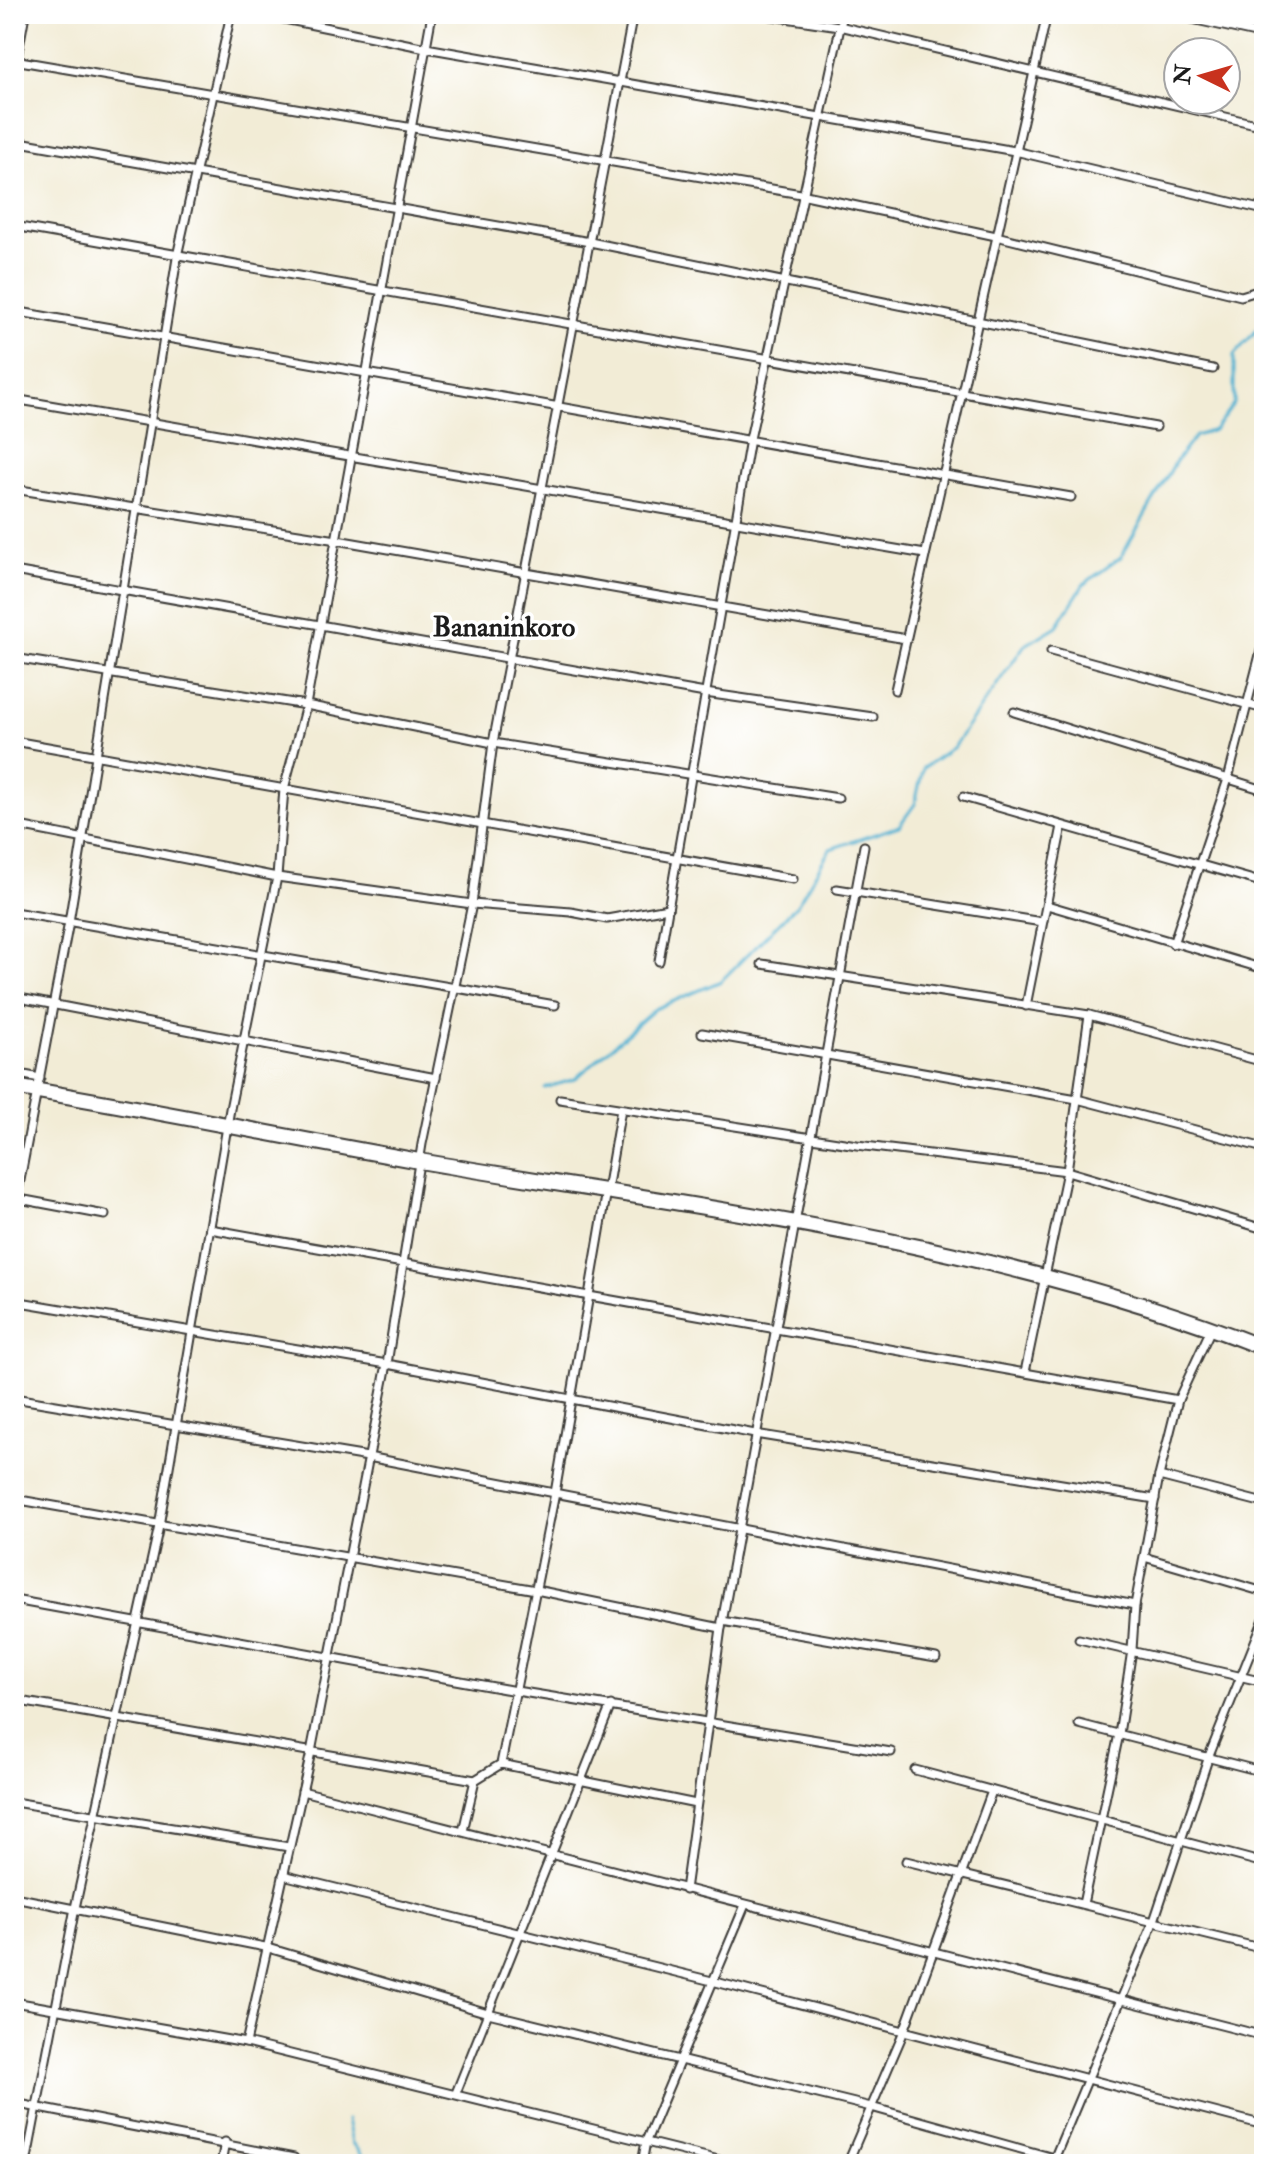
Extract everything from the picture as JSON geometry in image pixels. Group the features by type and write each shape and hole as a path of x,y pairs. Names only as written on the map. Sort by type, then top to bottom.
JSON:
{"highway":[{"path":"14,1087 38,1084 419,1161 794,1221 1043,1275 1212,1327 1264,1348"}],"street":[{"path":"14,74 25,14"},
{"path":"14,1212 69,922 178,252 231,14"},
{"path":"260,14 426,48 1015,151 1264,210"},
{"path":"26,2164 58,2010 75,1908 159,1526 228,1124 277,877 284,789 306,705 432,14"},
{"path":"246,2043 311,1752 387,1364 419,1161 472,904 493,743 633,14"},
{"path":"759,14 839,26 1264,126"},
{"path":"659,961 750,439 801,194 843,14"},
{"path":"895,690 1047,14"},
{"path":"1169,14 1264,35"},
{"path":"15,60 801,194 996,236 1241,296 1264,289"},
{"path":"14,141 590,242 1213,369"},
{"path":"14,226 178,252 573,326 963,390 1156,427"},
{"path":"14,311 943,472 1071,497"},
{"path":"14,399 925,554"},
{"path":"14,489 136,511 337,540 906,639"},
{"path":"14,571 705,693 873,717"},
{"path":"1173,944 1202,865 1228,779 1264,639"},
{"path":"1051,651 1264,709"},
{"path":"14,658 306,705 493,743 838,798"},
{"path":"1014,712 1264,790"},
{"path":"14,741 677,861 793,879"},
{"path":"963,797 1264,883"},
{"path":"14,825 277,877 472,904 571,912 607,919 668,908"},
{"path":"1026,1006 1062,826"},
{"path":"685,1890 722,1625 864,846"},
{"path":"837,889 1042,922"},
{"path":"1047,905 1264,969"},
{"path":"14,912 453,990 555,1005"},
{"path":"762,964 1089,1015 1264,1062"},
{"path":"14,997 436,1078"},
{"path":"1025,1372 1067,1171 1089,1015"},
{"path":"702,1033 1077,1099 1264,1148"},
{"path":"14,1073 38,1084"},
{"path":"560,1099 811,1138 1067,1171 1264,1229"},
{"path":"501,1764 555,1493 621,1109"},
{"path":"15,1198 105,1215"},
{"path":"210,1229 775,1326 1178,1400"},
{"path":"14,1301 387,1364 755,1434 1155,1499"},
{"path":"1083,1904 1119,1734 1132,1650 1135,1605 1159,1476 1178,1400 1212,1327"},
{"path":"14,1398 368,1457 741,1532 1135,1605"},
{"path":"1159,1476 1264,1503"},
{"path":"14,1499 349,1556 722,1625 936,1658"},
{"path":"1144,1557 1264,1592"},
{"path":"14,1600 516,1691 891,1752"},
{"path":"1052,2162 1154,1921 1209,1756 1264,1619"},
{"path":"1079,1639 1264,1682"},
{"path":"14,1700 475,1780 501,1764 696,1804"},
{"path":"456,2093 611,1705"},
{"path":"1079,1724 1264,1772"},
{"path":"915,1770 1264,1863"},
{"path":"463,1831 475,1780"},
{"path":"302,1791 1264,2036"},
{"path":"847,2164 904,2031 992,1791"},
{"path":"14,1802 289,1847"},
{"path":"906,1861 1264,1949"},
{"path":"283,1875 712,1981 1264,2125"},
{"path":"14,1897 265,1947 488,2013 871,2107 1052,2162 1075,2164"},
{"path":"642,2164 646,2141 745,1905"},
{"path":"14,2002 246,2043 735,2164"},
{"path":"14,2103 225,2142 294,2158"},
{"path":"221,2164 225,2142"}],"waterway":[{"path":"545,1088 575,1079 655,1009 721,981 797,905 830,849 899,826 915,804 923,768 953,747 1024,646 1057,626 1084,584 1121,557 1176,461 1195,436 1214,430 1234,403 1234,355 1264,322"},
{"path":"347,2120 352,2143 368,2164"}],"district":[{"name":"Bananinkoro","path":"504,627"}]}
